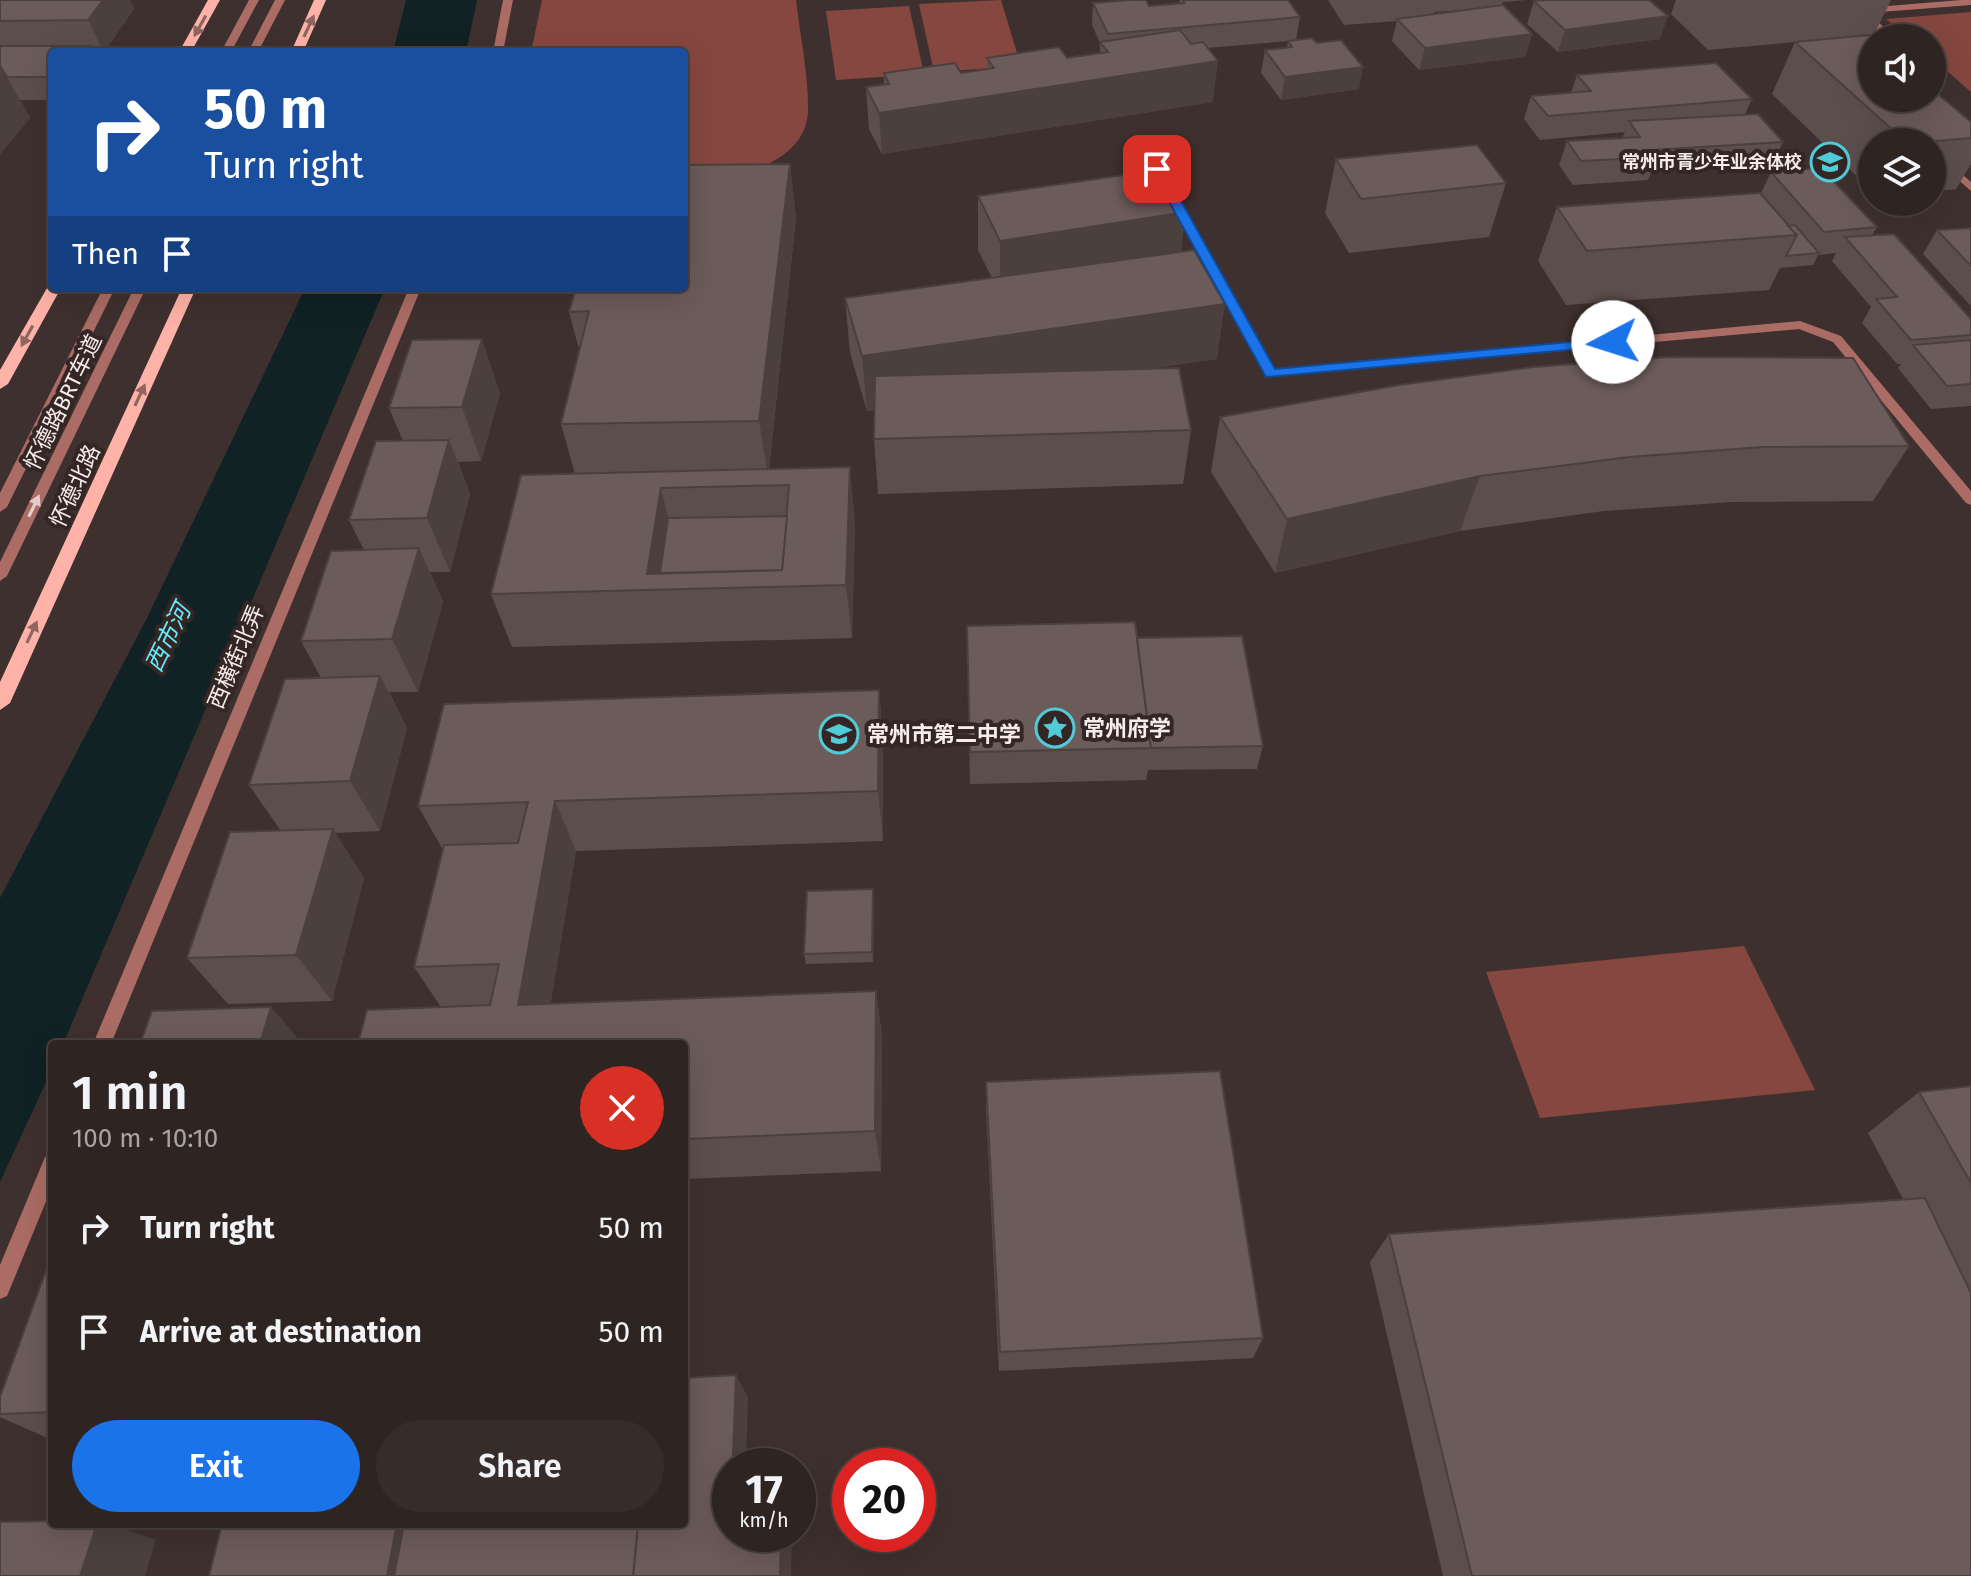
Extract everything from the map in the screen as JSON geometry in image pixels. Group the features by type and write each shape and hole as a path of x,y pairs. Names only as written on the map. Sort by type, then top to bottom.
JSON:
{"main road":[{"path":"187,48 214,0"},
{"path":"299,48 320,0"},
{"path":"0,384 52,292"},
{"name":"怀德北路","path":"0,703 187,292"}],"street":[{"path":"228,48 254,0"},
{"path":"255,48 280,0"},
{"path":"499,48 508,0"},
{"path":"1848,0 1875,24"},
{"path":"1860,11 1971,2"},
{"path":"1946,164 1971,188"},
{"path":"1157,169 1271,374 1800,325 1837,339 1971,500"},
{"name":"怀德路BRT车道","path":"0,507 107,292"},
{"name":"怀德路BRT车道","path":"0,576 138,292"},
{"name":"西横街北弄","path":"104,1040 413,292"},
{"path":"0,1289 48,1174"}],"shaded area":[{"path":"542,0 796,0 808,99 804,131 779,158 761,167 721,179 688,184 688,48 532,48"},
{"path":"1001,0 1021,66 934,72 919,4"},
{"path":"909,6 924,74 836,80 826,11"},
{"path":"1971,12 1971,92 1946,70 1946,24 1892,24 1886,19"},
{"path":"1744,946 1815,1090 1540,1118 1486,972"}],"water":[{"path":"406,0 477,0 467,48 394,48"},
{"name":"西市河","path":"303,292 383,292 65,1040 48,1040 48,1078 0,1182 0,898 146,620"}],"building":[{"path":"0,0 103,0 88,20 0,21"},
{"path":"1146,0 1149,6 1184,3 1183,0 1288,0 1300,17 1108,34 1093,3"},
{"path":"1649,0 1668,16 1565,30 1534,1"},
{"path":"1503,5 1532,34 1425,48 1397,19"},
{"path":"1180,30 1191,44 1203,42 1218,61 879,113 866,87 889,84 884,73 955,63 961,73 994,68 987,58 1059,47 1067,58 1108,52 1100,42"},
{"path":"1858,36 1858,99 1795,42"},
{"path":"1312,38 1317,43 1341,40 1363,67 1285,77 1265,50 1292,47 1288,41"},
{"path":"0,46 90,46 48,48 48,77 7,77 0,66"},
{"path":"1716,63 1752,99 1548,116 1531,96 1591,91 1577,75"},
{"path":"1946,101 1971,122 1971,138 1946,140 1946,128 1890,128 1873,112 1946,112"},
{"path":"1758,114 1783,142 1653,150 1658,157 1581,161 1567,141 1640,137 1629,121"},
{"path":"1477,145 1506,183 1361,199 1336,159"},
{"path":"790,164 759,421 561,424 589,311 569,312 575,292 688,292 688,165"},
{"path":"1821,168 1858,207 1858,216 1867,216 1877,227 1824,232 1771,172"},
{"path":"1159,170 1186,212 1000,241 978,196"},
{"path":"1760,193 1797,235 1587,251 1557,207"},
{"path":"1795,225 1819,253 1786,256 1797,235 1788,226"},
{"path":"1971,228 1971,266 1937,230"},
{"path":"1894,234 1971,319 1971,335 1911,340 1876,299 1897,297 1845,237"},
{"path":"1194,250 1225,304 862,356 845,298"},
{"path":"482,339 462,407 389,408 412,340"},
{"path":"1971,340 1971,384 1947,386 1913,345"},
{"path":"1670,357 1853,358 1909,446 1763,447 1629,457 1480,476 1287,519 1220,417 1399,385 1533,367"},
{"path":"1179,368 1191,430 874,439 875,376"},
{"path":"449,440 427,518 349,520 376,441"},
{"path":"850,467 846,585 491,594 521,475","holes":["789,485 782,570 647,574 661,488"]},
{"path":"787,516 782,570 660,573 668,518"},
{"path":"419,548 392,639 301,641 331,551"},
{"path":"1135,622 1151,748 970,752 967,626"},
{"path":"1242,636 1263,746 1151,748 1137,638"},
{"path":"380,676 350,781 249,785 285,679"},
{"path":"879,690 878,791 555,801 518,1005 876,991 875,1131 688,1139 688,1040 359,1040 367,1010 490,1005 499,964 414,967 444,845 518,843 528,802 418,806 444,704"},
{"path":"333,829 296,955 187,958 230,832"},
{"path":"873,889 872,952 804,954 807,891"},
{"path":"271,1007 261,1040 141,1040 152,1011"},
{"path":"1220,1071 1263,1338 1000,1352 986,1082"},
{"path":"1971,1086 1971,1183 1919,1092"},
{"path":"1925,1198 1971,1293 1971,1576 1472,1576 1389,1234"},
{"path":"48,1265 48,1412 0,1414 0,1397"},
{"path":"736,1375 733,1448 712,1448 712,1552 781,1552 780,1576 633,1576 638,1528 688,1528 688,1378"},
{"path":"48,1521 48,1528 96,1528 80,1576 0,1576 0,1522"},
{"path":"221,1528 396,1528 387,1576 209,1576"},
{"path":"403,1528 638,1528 633,1576 394,1576"}],"place":[{"name":"常州市青少年业余体校","path":"1830,162"},
{"name":"常州府学","path":"1055,728"},
{"name":"常州市第二中学","path":"839,734"}],"route":[{"path":"1157,169 1271,374 1613,342"}]}
